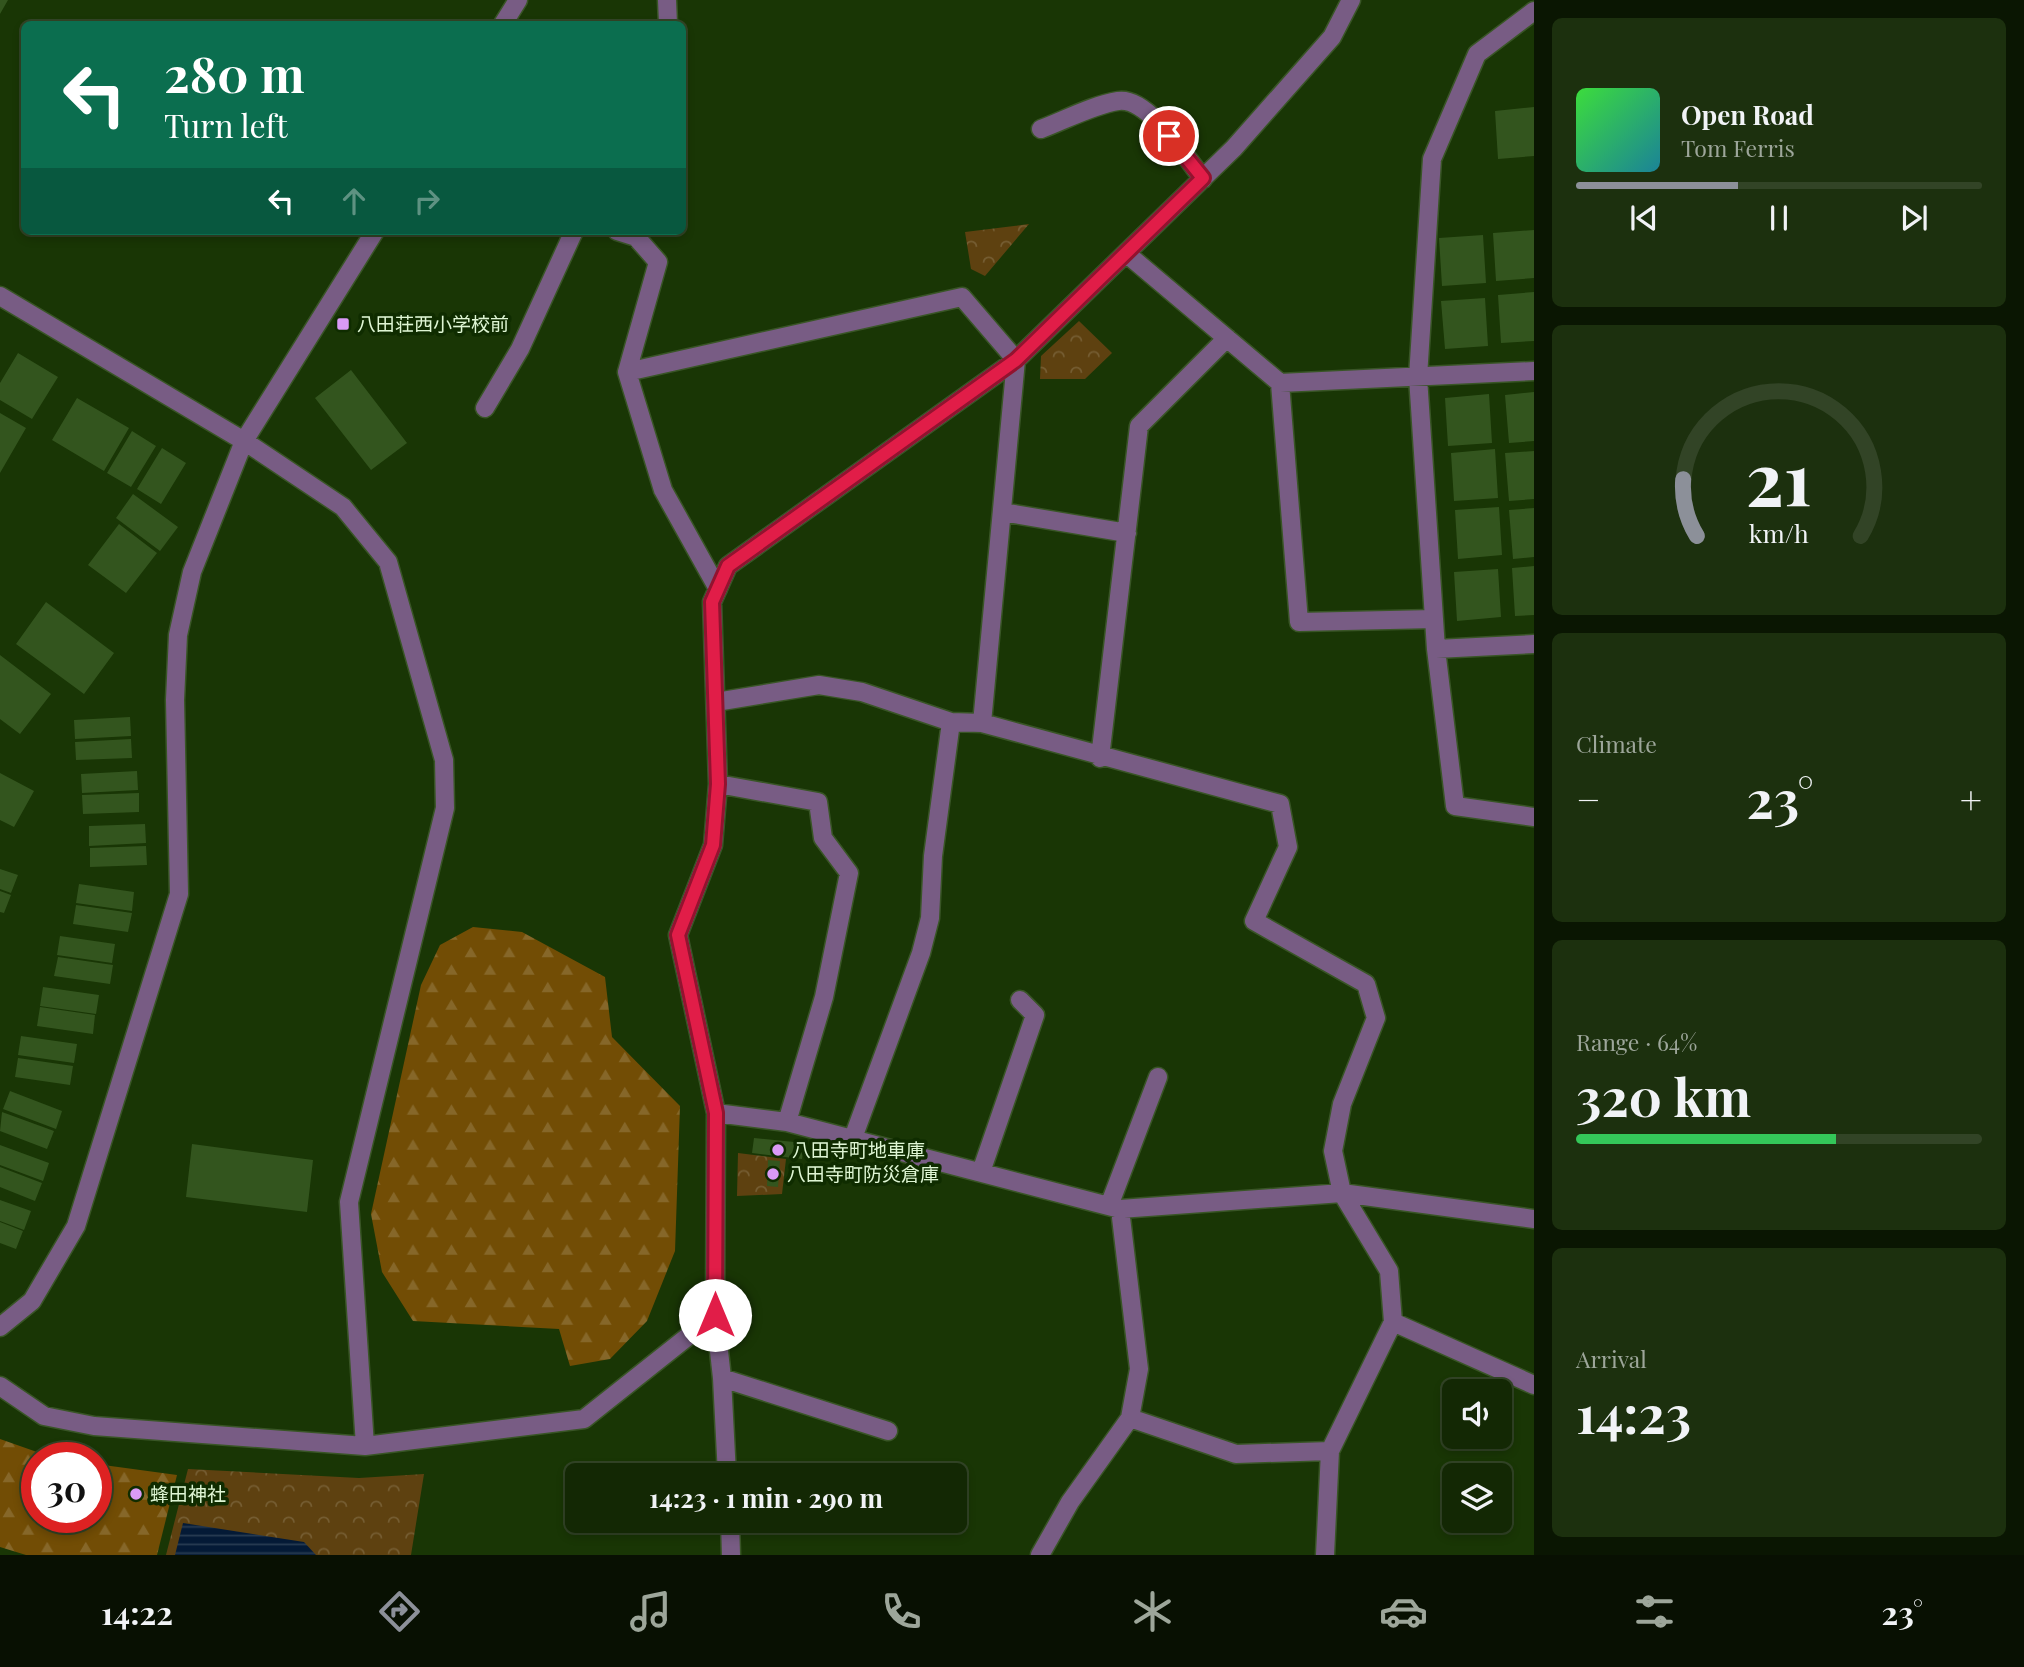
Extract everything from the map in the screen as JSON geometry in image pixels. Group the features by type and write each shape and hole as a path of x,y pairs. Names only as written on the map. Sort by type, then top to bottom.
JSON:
{"street":[{"path":"505,21 519,0"},
{"path":"667,0 668,21"},
{"path":"726,1463 722,1378 715,1315 716,1113 678,935 713,845 718,784 712,602 728,566 1016,360 1203,178 1332,37 1350,0"},
{"path":"1534,11 1476,54 1432,159 1418,377 1436,649 1455,806 1534,817"},
{"path":"1041,129 1119,100 1136,104 1152,115 1203,178"},
{"path":"0,1327 32,1301 76,1226 179,894 175,700 178,635 192,572 244,441 373,235"},
{"path":"485,408 520,349 572,235"},
{"path":"638,235 658,262 627,372 663,490 718,589"},
{"path":"1127,254 1280,383 1534,371"},
{"path":"0,296 244,441 343,507 388,562 444,760 445,808 349,1202 365,1446"},
{"path":"627,372 962,297 1016,360 982,723"},
{"path":"1100,758 1139,426 1227,338"},
{"path":"1280,383 1299,622 1434,619"},
{"path":"1002,512 1127,533"},
{"path":"1436,649 1534,644"},
{"path":"716,702 819,685 862,692 951,722 982,723 1100,758 1280,804 1288,848 1254,921 1366,984 1376,1018 1342,1104 1333,1151 1342,1193 1388,1271 1393,1322 1330,1451 1325,1555"},
{"path":"853,1138 921,953 930,918 933,856 951,722"},
{"path":"718,784 818,802 823,838 849,873 824,997 787,1122"},
{"path":"981,1172 1035,1015 1020,1000"},
{"path":"1040,1555 1070,1502 1130,1418 1139,1369 1115,1207 1158,1077"},
{"path":"716,1113 787,1122 1115,1207 1342,1193 1534,1219"},
{"path":"0,1386 44,1416 94,1426 365,1446 584,1419 715,1315"},
{"path":"1393,1322 1534,1385"},
{"path":"722,1378 888,1431"},
{"path":"1130,1418 1236,1454 1330,1451"},
{"path":"731,1533 732,1555"}],"green space":[{"path":"1029,224 985,276 971,269 965,232"},
{"path":"1079,321 1112,353 1085,379 1040,379 1041,356"},
{"path":"473,927 522,932 605,977 612,1037 680,1106 675,1251 647,1321 610,1359 570,1366 559,1329 413,1321 382,1272 371,1214 421,985 440,945"},
{"path":"738,1153 786,1159 782,1194 737,1196"},
{"name":"蜂田神社","path":"0,1439 21,1446 21,1533 112,1533 112,1466 177,1475 157,1555 26,1555 0,1547"},
{"path":"188,1469 359,1478 424,1474 411,1555 166,1555"}],"water":[{"path":"183,1523 304,1542 316,1555 175,1555"}],"building":[{"path":"0,0 8,0 0,14"},
{"path":"1534,107 1534,156 1498,159 1495,111"},
{"path":"1534,230 1534,278 1496,281 1493,233"},
{"path":"1483,235 1486,283 1442,286 1439,238"},
{"path":"1534,292 1534,341 1501,343 1498,295"},
{"path":"1485,298 1488,346 1445,349 1441,301"},
{"path":"18,353 58,377 32,419 0,400 0,383"},
{"path":"351,370 407,443 371,470 315,398"},
{"path":"1534,392 1534,441 1509,443 1505,395"},
{"path":"1489,394 1492,443 1448,446 1445,398"},
{"path":"77,398 129,428 104,471 52,440"},
{"path":"0,413 26,428 0,473"},
{"path":"132,431 156,446 131,487 107,473"},
{"path":"162,448 186,463 161,504 137,489"},
{"path":"1495,449 1498,498 1454,501 1451,453"},
{"path":"1534,451 1534,499 1509,501 1505,453"},
{"path":"133,494 178,527 160,551 116,518"},
{"path":"1499,507 1502,555 1458,559 1455,510"},
{"path":"1534,508 1534,557 1513,559 1509,510"},
{"path":"119,524 157,553 126,593 88,565"},
{"path":"1534,566 1534,615 1515,616 1512,568"},
{"path":"1498,569 1501,617 1457,621 1454,572"},
{"path":"46,602 114,653 84,694 16,644"},
{"path":"0,655 51,694 20,734 0,719"},
{"path":"130,717 131,736 75,739 74,720"},
{"path":"131,739 132,758 76,760 75,742"},
{"path":"137,771 138,790 82,793 81,774"},
{"path":"0,773 34,791 14,827 0,820"},
{"path":"139,793 139,812 83,814 82,795"},
{"path":"145,824 146,843 89,846 89,826"},
{"path":"146,846 147,865 90,867 90,848"},
{"path":"0,869 18,875 11,893 0,889"},
{"path":"79,884 134,892 132,911 76,903"},
{"path":"0,891 11,895 4,913 0,912"},
{"path":"76,905 132,913 128,932 73,924"},
{"path":"60,936 115,944 112,963 57,955"},
{"path":"58,957 113,965 110,984 54,976"},
{"path":"43,987 99,995 96,1014 40,1006"},
{"path":"40,1007 95,1015 93,1034 37,1026"},
{"path":"21,1036 77,1044 74,1063 18,1055"},
{"path":"18,1058 73,1066 70,1085 15,1077"},
{"path":"10,1091 62,1111 56,1129 3,1109"},
{"path":"2,1112 54,1131 47,1149 0,1131"},
{"name":"八田寺町地車庫","path":"754,1138 804,1143 802,1159 752,1153"},
{"path":"192,1144 313,1160 307,1212 186,1197"},
{"path":"0,1145 49,1163 43,1181 0,1165"},
{"name":"八田寺町防災倉庫","path":"768,1160 780,1161 778,1187 767,1186"},
{"path":"0,1167 42,1183 35,1201 0,1187"},
{"path":"0,1200 31,1211 24,1230 0,1221"},
{"path":"0,1222 23,1231 16,1249 0,1243"}],"place":[{"name":"八田荘西小学校前","path":"343,324"},
{"name":"八田寺町地車庫","path":"778,1150"},
{"name":"八田寺町防災倉庫","path":"773,1174"},
{"name":"蜂田神社","path":"136,1494"}],"route":[{"path":"715,1315 716,1113 678,935 713,845 718,784 712,602 728,566 1016,360 1203,178 1169,136"}]}
